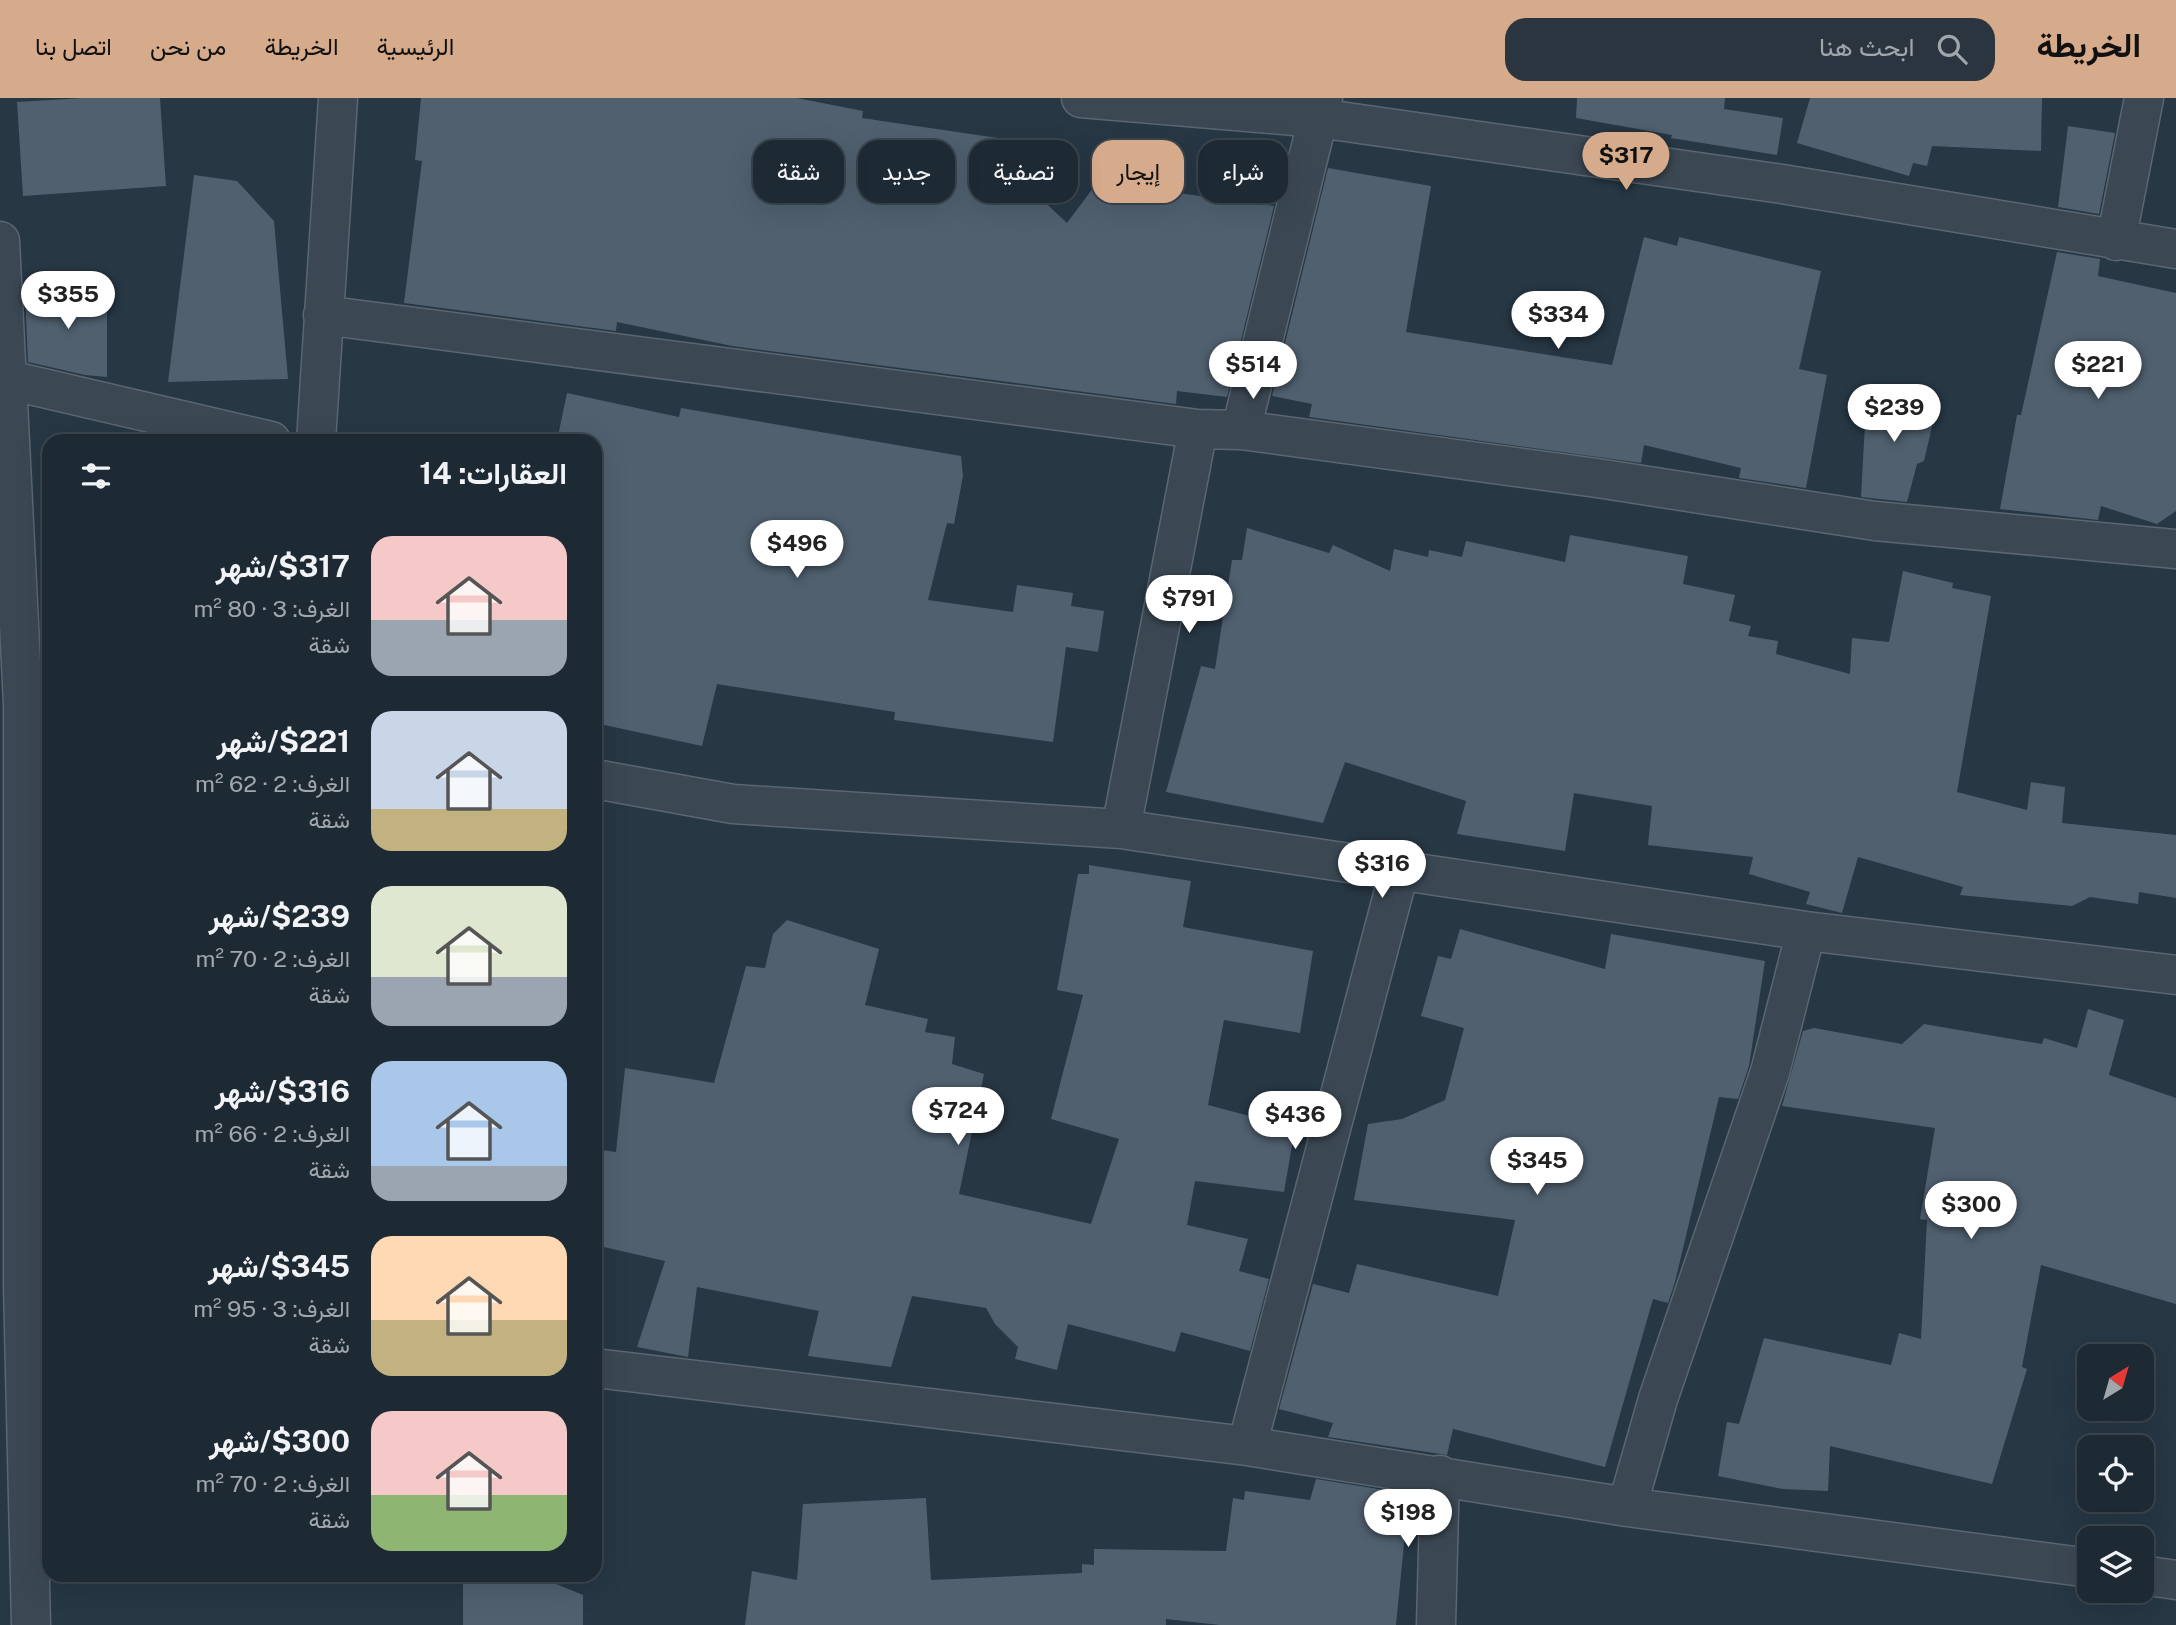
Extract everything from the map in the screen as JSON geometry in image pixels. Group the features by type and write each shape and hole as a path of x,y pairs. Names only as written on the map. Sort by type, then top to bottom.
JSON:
{"street":[{"path":"316,434 338,98"},
{"path":"1081,98 1320,108 2176,249"},
{"path":"2116,241 2144,98"},
{"path":"1241,429 1320,108"},
{"path":"0,241 2,379 36,705 12,1067 36,1288 20,1602"},
{"path":"323,315 1198,429 1241,429 1597,478 1875,521 2176,549"},
{"path":"2,379 241,434"},
{"path":"1121,829 1198,429"},
{"path":"602,780 733,804 1121,829 1806,931 2176,975"},
{"path":"1247,1446 1399,872"},
{"path":"1628,1507 1658,1399 1770,1072 1806,931"},
{"path":"602,1369 1247,1446 1628,1507 2077,1567"},
{"path":"1436,1625 1440,1475"},
{"path":"2154,1577 2176,1580"}],"building":[{"path":"83,98 160,98 166,186 23,196 17,102"},
{"path":"421,98 797,98 863,111 862,118 1012,140 969,140 969,203 1046,203 1067,223 1092,189 1092,203 1184,203 1184,194 1198,196 1198,203 1252,203 1274,206 1227,397 1177,391 1176,404 732,346 617,322 616,331 404,303 422,161 415,160"},
{"path":"1577,98 1725,98 1724,109 1783,118 1777,155 1671,138 1672,135 1576,118"},
{"path":"1810,98 2042,98 2041,151 1932,146 1927,166 1913,163 1909,176 1797,143"},
{"path":"2068,126 2115,133 2099,214 2058,207"},
{"path":"1328,168 1431,186 1406,332 1612,365 1644,237 1677,246 1679,237 1821,271 1799,369 1827,375 1806,488 1739,478 1741,468 1644,445 1641,463 1309,417 1312,404 1272,396"},
{"path":"194,175 237,181 274,221 288,379 168,382"},
{"path":"2057,252 2100,259 2098,276 2176,293 2176,511 2157,524 2101,506 2098,520 2000,509 2017,415 2021,415"},
{"path":"107,290 107,377 85,375 28,362 25,294"},
{"path":"1867,387 1937,405 1924,461 1917,464 1907,502 1861,497"},
{"path":"567,393 679,417 681,408 961,456 963,476 954,524 947,523 928,600 1013,612 1017,585 1073,593 1071,606 1104,611 1098,652 1066,647 1053,742 894,720 895,712 717,684 702,746 602,725 602,434 558,434"},
{"path":"1247,528 1329,553 1333,545 1390,571 1394,549 1428,557 1429,550 1462,557 1466,541 1565,562 1570,535 1688,556 1683,584 1735,595 1729,621 1751,626 1748,636 1778,641 1776,654 1850,674 1852,638 1889,642 1903,571 1953,583 1952,588 1991,596 1957,792 2027,810 2031,782 2065,787 2062,823 2176,835 2176,898 2139,892 2138,904 2090,897 2072,906 1960,895 1963,887 1858,857 1842,913 1806,904 1810,892 1749,874 1753,857 1648,845 1652,806 1574,793 1565,851 1457,834 1466,801 1345,762 1323,823 1166,792 1201,666 1215,669 1232,560 1242,560"},
{"path":"1089,865 1191,881 1183,927 1313,951 1300,1033 1224,1020 1208,1105 1295,1128 1284,1192 1195,1181 1187,1225 1248,1239 1239,1271 1269,1279 1250,1351 1181,1332 1175,1352 1068,1324 1057,1370 1015,1359 1018,1347 995,1324 986,1308 912,1296 891,1367 808,1356 819,1311 697,1287 688,1357 637,1347 665,1261 602,1247 602,1150 616,1152 625,1068 714,1083 746,966 765,968 773,934 787,920 879,949 865,1005 928,1019 925,1032 955,1037 952,1064 984,1074 959,1194 1091,1224 1119,1139 1051,1119 1083,995 1057,990 1078,874 1089,874"},
{"path":"1460,929 1605,969 1611,934 1765,961 1749,1066 1738,1099 1719,1097 1675,1282 1668,1303 1653,1299 1605,1467 1453,1429 1447,1455 1328,1437 1333,1423 1279,1409 1313,1284 1349,1293 1357,1264 1498,1296 1515,1220 1354,1200 1368,1124 1402,1119 1445,1100 1464,1028 1421,1016 1438,956 1451,959"},
{"path":"2088,1009 2124,1020 2109,1075 2176,1098 2176,1304 2041,1265 2022,1367 2027,1369 1992,1484 1830,1446 1828,1491 1783,1489 1718,1476 1727,1422 1739,1424 1764,1338 1891,1365 1899,1333 1921,1339 1927,1220 1920,1219 1935,1128 1782,1106 1803,1031 1814,1028 1902,1044 1924,1024 2042,1044 2044,1038 2077,1048"},
{"path":"1316,1479 1409,1494 1396,1625 1220,1625 1166,1619 1166,1625 745,1625 752,1571 797,1580 803,1504 926,1498 931,1580 1082,1573 1082,1564 1094,1565 1094,1549 1226,1551 1233,1498 1244,1500 1245,1491 1310,1500"},
{"path":"463,1582 551,1582 583,1595 583,1625 463,1625"}]}
